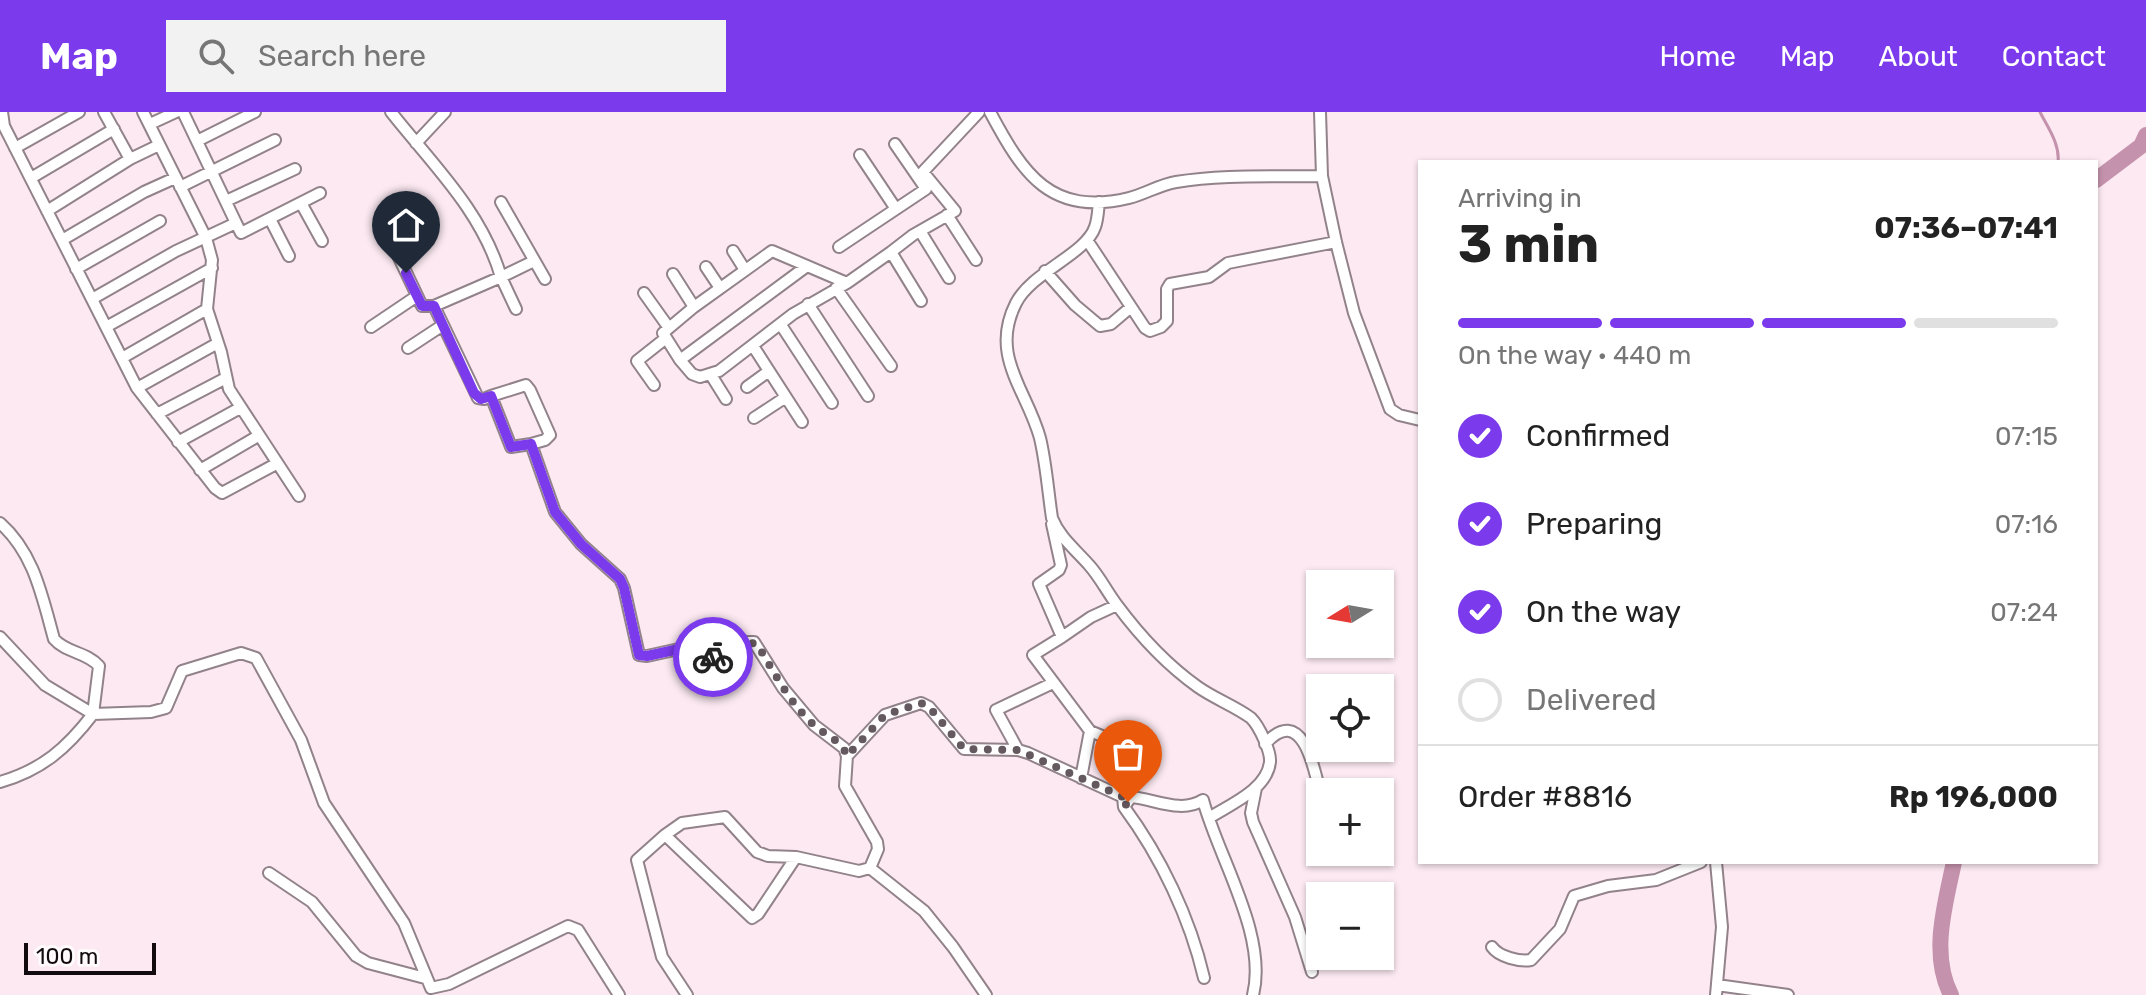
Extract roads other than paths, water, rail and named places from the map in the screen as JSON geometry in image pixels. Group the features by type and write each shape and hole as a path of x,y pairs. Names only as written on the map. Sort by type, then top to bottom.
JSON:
{"street":[{"path":"2,112 1,119 15,148 137,388 178,442 215,488 225,492 276,464"},
{"path":"15,148 79,112"},
{"path":"104,112 130,159"},
{"path":"143,112 206,238 212,268 207,309 226,378 240,408 299,496"},
{"path":"150,124 176,112"},
{"path":"183,112 241,233 320,193"},
{"path":"197,141 255,112"},
{"path":"391,112 453,185 491,247 516,309"},
{"path":"416,143 445,112"},
{"path":"920,175 979,112"},
{"path":"990,112 1002,137 1029,175 1041,185 1078,203 1132,197 1163,185 1189,180 1322,176"},
{"path":"1320,112 1322,176 1354,313 1390,409 1399,415 1418,420"},
{"path":"31,178 114,129"},
{"path":"62,240 144,192 212,172 275,140"},
{"path":"644,293 680,360 692,374 700,377 711,375 808,304 847,283 920,231 955,211 895,144"},
{"path":"47,211 130,159 159,145"},
{"path":"860,155 896,209"},
{"path":"226,201 295,169"},
{"path":"839,247 926,189 920,175"},
{"path":"501,202 545,279"},
{"path":"1062,637 1039,584 1054,575 1061,565 1054,542 1040,440 1034,419 1018,390 1006,351 1007,334 1016,303 1045,271 1087,240 1095,227 1099,202"},
{"path":"301,203 322,241"},
{"path":"947,215 976,260"},
{"path":"270,219 289,256"},
{"path":"76,269 160,221"},
{"path":"92,299 176,251 236,223"},
{"path":"385,228 422,306 434,306 534,261"},
{"path":"920,231 949,278"},
{"path":"1087,240 1145,328 1152,330 1167,321 1167,289 1170,284 1209,277 1228,263 1336,242"},
{"path":"733,251 745,270"},
{"path":"654,385 637,361 694,307 772,251 847,283"},
{"path":"891,252 921,301"},
{"path":"680,360 807,266"},
{"path":"706,267 720,288"},
{"path":"106,327 212,268"},
{"path":"1045,271 1075,305 1100,326 1111,324 1131,307"},
{"path":"673,274 694,307"},
{"path":"836,288 891,366"},
{"path":"371,327 417,296"},
{"path":"808,304 868,396"},
{"path":"434,306 474,393 481,399 526,385 550,435 545,440 511,447 491,396"},
{"path":"122,358 207,309"},
{"path":"408,348 443,325"},
{"path":"781,325 832,403"},
{"path":"137,388 218,343"},
{"path":"753,346 802,422"},
{"path":"747,387 769,371"},
{"path":"711,375 726,399"},
{"path":"157,414 226,378"},
{"path":"754,418 786,397"},
{"path":"178,442 240,408"},
{"path":"200,470 258,436"},
{"path":"531,444 555,512 581,544 620,579 639,655 679,649 693,665 744,642 754,642 783,688 814,725 844,748 847,756 845,786 877,842 878,849 870,868"},
{"path":"1052,518 1066,542 1090,567 1151,646 1199,688 1253,720 1270,760 1256,788 1251,813 1253,822 1295,917 1312,972"},
{"path":"0,523 22,546 32,564 54,639 61,647 93,659 99,666 93,714 57,756 21,776 0,782"},
{"path":"1117,605 1091,617 1033,655 1090,731 1114,741 1121,739 1128,779 1124,802"},
{"path":"0,637 45,685 93,714 151,712 166,708 182,671 241,653 256,658 301,740 324,803 404,923 425,978 433,989 545,936 571,927 578,930 619,995"},
{"path":"1018,750 996,710 1053,683"},
{"path":"847,756 885,715 916,703 929,707 964,749 1018,750 1081,778 1124,802 1165,872 1199,956 1204,978"},
{"path":"1265,744 1280,731 1292,730 1297,734 1316,778"},
{"path":"1081,778 1090,731"},
{"path":"1209,818 1256,788"},
{"path":"1124,802 1131,797 1171,806 1196,804 1203,800 1242,906 1253,949 1256,977 1253,995"},
{"path":"687,995 662,957 637,865 637,860 682,823 725,817 759,854 796,857 859,871 870,868"},
{"path":"665,835 752,918 758,914 796,857"},
{"path":"1492,947 1496,952 1522,961 1531,960 1560,929 1574,896 1608,886 1656,880 1696,864"},
{"path":"1716,864 1722,927 1716,990 1788,995"},
{"path":"870,868 924,911 986,995"},
{"path":"269,873 312,902 356,956 368,963 425,978"}],"waterway":[{"path":"2040,112 2055,142 2058,160"},
{"path":"2098,178 2141,146 2146,135"},
{"path":"1951,995 1941,963 1940,946 1954,864"}]}
